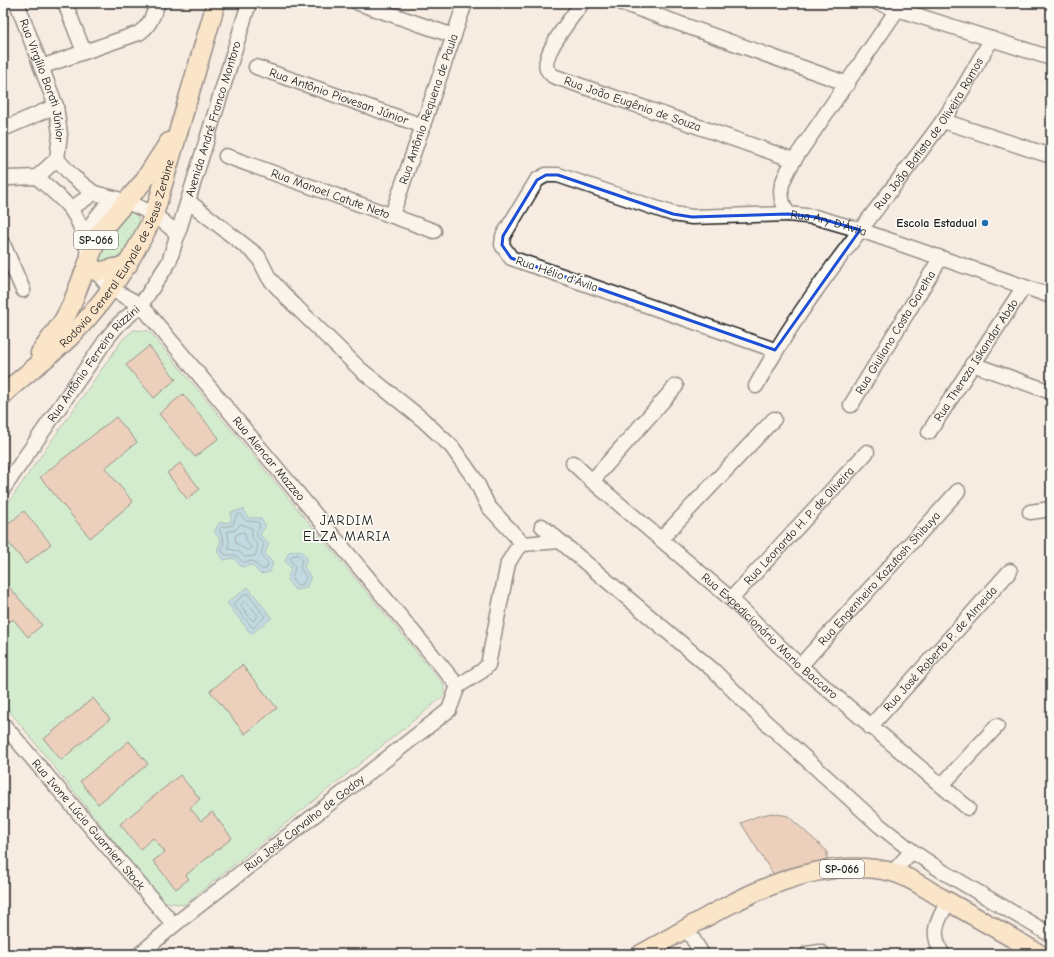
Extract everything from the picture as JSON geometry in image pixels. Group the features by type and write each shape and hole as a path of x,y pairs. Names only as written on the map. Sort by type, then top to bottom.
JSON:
{"main road":[{"name":"Rodovia General Euryale de Jesus Zerbine","path":"3,395 22,376 70,337 112,289 128,265 154,215 216,3"},
{"name":"Rodovia General Euryale de Jesus Zerbine","path":"22,376 64,321 100,232 120,200 158,159 184,112"},
{"path":"90,258 128,265"},
{"name":"SP-066","path":"641,954 754,892 797,876 846,869 871,869 893,872 948,901 1040,954"}],"street":[{"name":"Rua Virgílio Borati Júnior","path":"17,3 56,106 60,134 57,159"},
{"path":"65,3 84,52"},
{"path":"41,67 145,30 150,23 158,3"},
{"name":"Avenida André Franco Montoro","path":"178,235 249,3"},
{"path":"358,3 454,36"},
{"name":"Rua Antônio Requena de Paula","path":"392,215 465,3"},
{"name":"Rua João Eugênio de Souza","path":"582,3 549,51 546,60 547,69 553,76 794,160"},
{"path":"622,3 848,84"},
{"path":"878,3 1051,58"},
{"name":"Rua Ary D'Ávila","path":"897,10 848,84 794,160 783,179 780,190 782,202 788,214 814,217 860,230 1023,288 1051,296"},
{"name":"Rua João Batista de Oliveira Ramos","path":"756,386 775,350 860,230 943,121 992,39"},
{"name":"Rua Antônio Piovesan Júnior","path":"256,67 423,126"},
{"path":"3,129 56,106"},
{"path":"943,121 1051,156"},
{"name":"Rua Manoel Catute Neto","path":"226,156 434,231"},
{"path":"5,178 37,177 57,159 72,176 94,193 120,200 154,215 178,235"},
{"name":"Rua Hélio d'Ávila","path":"775,350 511,258 502,245 503,236 537,180 546,175 558,175 673,214 692,217 788,214"},
{"path":"37,177 72,208 80,223 90,258 112,289 141,305"},
{"path":"72,208 94,193"},
{"path":"188,201 258,256 266,268 269,278 289,300 361,370 422,419 452,447 476,481 488,506 523,544"},
{"name":"Rua Antônio Ferreira Rizzini","path":"3,489 108,338 119,324 141,305 169,262 178,235"},
{"path":"3,244 24,290"},
{"name":"Rua Giuliano Costa Garelha","path":"851,405 940,259"},
{"name":"Rua Thereza Iskandar Abdo","path":"929,432 1023,288"},
{"name":"Rua Alencar Mazzeo","path":"141,305 458,686"},
{"path":"972,364 1051,392"},
{"path":"592,481 676,386"},
{"path":"661,539 774,419"},
{"name":"Rua Leonardo H. P. de Oliveira","path":"731,599 867,452"},
{"name":"Rua Expedicionário Mario Baccaro","path":"573,462 592,481 731,599 800,666 870,727 968,808"},
{"name":"Rua Engenheiro Kazutosh Shibuya","path":"800,666 958,491"},
{"path":"1030,512 1051,509"},
{"path":"542,526 713,670 759,716 820,773 880,826 912,851 1051,935"},
{"path":"458,686 482,671 488,665 508,563 516,550 523,544 559,541"},
{"name":"Rua José Roberto P. de Almeida","path":"870,727 1010,571"},
{"name":"Rua José Carvalho de Godoy","path":"140,954 174,925 449,710 458,686"},
{"name":"Rua Ivone Lúcia Guarnieri Stock","path":"3,724 174,925"},
{"path":"942,785 997,726"},
{"path":"893,872 912,851"},
{"path":"942,954 934,937 936,928 948,901"},
{"path":"687,929 702,954"}],"highlighted area":[{"path":"546,175 558,175 673,214 692,217 788,214 815,217 860,230 775,350 511,258 502,245 503,236 537,180"}],"green space":[{"path":"131,210 136,213 140,224 120,261 100,263 98,257 120,213"},
{"path":"134,330 149,331 444,685 444,696 184,905 162,901 3,703 3,510 123,339"}],"water":[{"path":"244,509 248,518 260,518 266,525 260,535 269,543 265,554 273,563 270,572 260,574 252,565 241,567 234,558 224,560 217,551 221,540 214,532 219,523 231,522 231,512"},
{"path":"300,550 307,558 304,567 311,577 306,588 295,590 287,580 291,568 285,561 289,552"},
{"path":"248,587 272,618 251,634 227,603"}],"building":[{"path":"149,346 176,379 154,398 126,365"},
{"path":"183,394 219,438 195,457 159,414"},
{"path":"116,417 137,442 105,468 133,502 90,538 40,477"},
{"path":"180,463 200,489 187,499 167,473"},
{"path":"24,511 51,544 26,564 3,536 3,528"},
{"path":"3,580 42,625 28,637 13,619 3,628"},
{"path":"242,665 277,708 245,734 210,691"},
{"path":"93,698 110,719 61,760 44,739"},
{"path":"129,741 148,764 98,804 80,781"},
{"path":"180,775 200,799 190,808 201,821 212,812 232,838 186,875 189,879 176,889 153,861 165,852 153,838 140,849 120,824"},
{"path":"772,813 788,816 827,851 827,859 790,868 773,874 741,823 758,816"}],"place":[{"name":"Escola Estadual","path":"985,223"}],"district":[{"name":"JARDIM ELZA MARIA","path":"347,528"}]}
